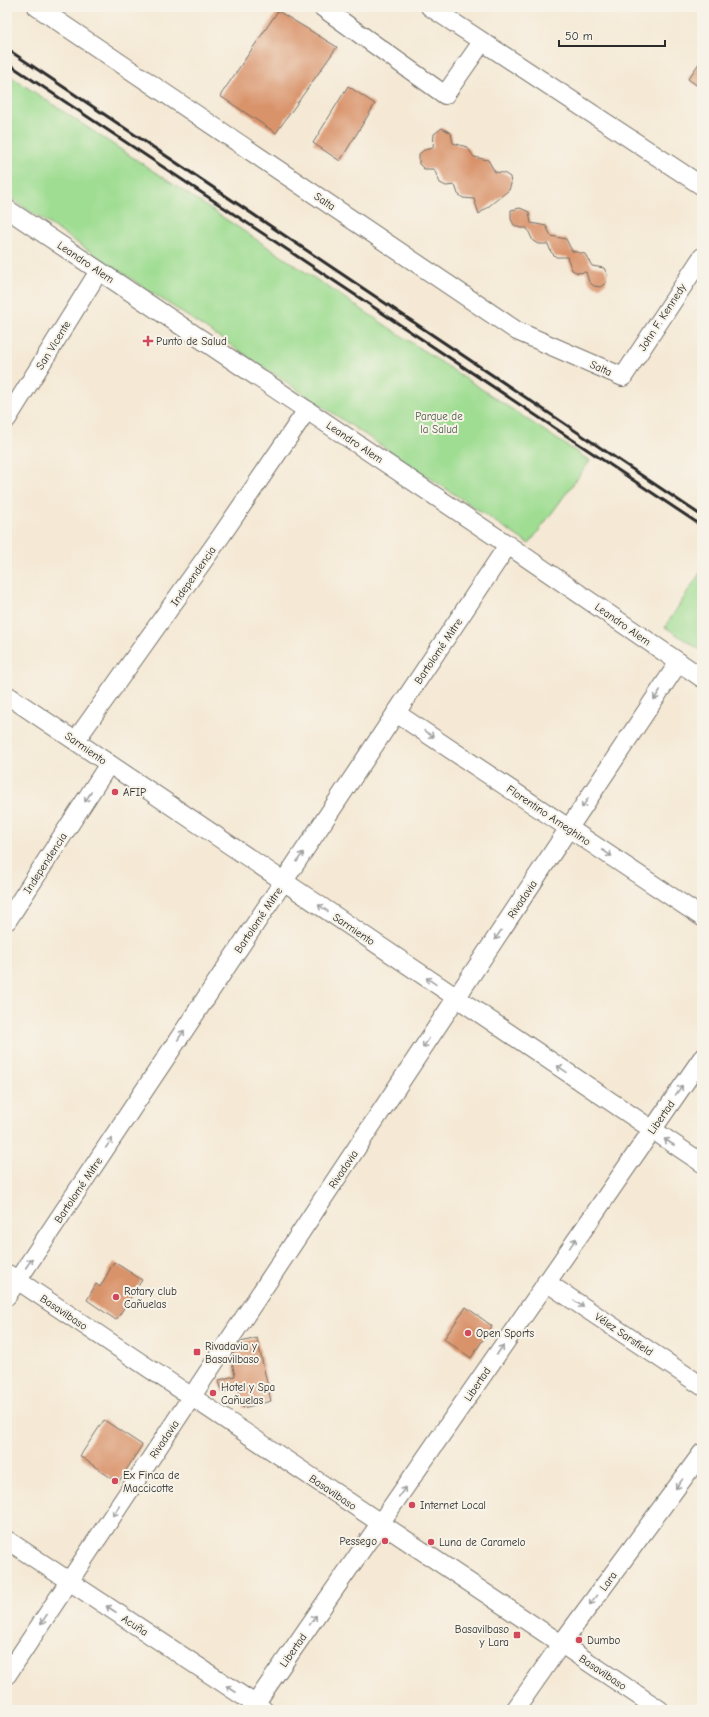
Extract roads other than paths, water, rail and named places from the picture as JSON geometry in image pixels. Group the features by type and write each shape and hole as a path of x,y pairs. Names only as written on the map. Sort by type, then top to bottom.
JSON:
{"street":[{"name":"Salta","path":"37,7 518,331 623,377"},
{"path":"322,7 445,95 482,42"},
{"path":"430,7 702,186"},
{"name":"Leandro Alem","path":"7,209 308,410 702,678"},
{"name":"John F. Kennedy","path":"623,377 702,257"},
{"name":"San Vicente","path":"7,419 99,271"},
{"name":"Independencia","path":"76,740 222,536 308,410"},
{"name":"Bartolomé Mitre","path":"7,1296 12,1277 283,882 508,545"},
{"name":"Rivadavia","path":"7,1675 679,662"},
{"name":"Sarmiento","path":"7,695 76,740 283,882 702,1163"},
{"name":"Florentino Ameghino","path":"396,713 702,917"},
{"name":"Independencia","path":"7,921 109,764"},
{"name":"Libertad","path":"257,1708 380,1524 702,1058"},
{"name":"Basavilbaso","path":"12,1277 660,1710"},
{"name":"Vélez Sarsfield","path":"546,1282 702,1386"},
{"name":"Lara","path":"515,1710 561,1644 702,1453"},
{"name":"Acuña","path":"7,1540 257,1708"}],"railway":[{"path":"7,49 702,516"},
{"path":"7,63 702,526"}],"place":[{"name":"Punto de Salud","path":"148,341"},
{"name":"AFIP","path":"115,792"},
{"name":"Rotary club Cañuelas","path":"116,1297"},
{"name":"Open Sports","path":"468,1333"},
{"name":"Rivadavia y Basavilbaso","path":"197,1352"},
{"name":"Hotel y Spa Cañuelas","path":"213,1393"},
{"name":"Ex Finca de Maccicotte","path":"115,1481"},
{"name":"Internet Local","path":"412,1505"},
{"name":"Pessego","path":"385,1541"},
{"name":"Luna de Caramelo","path":"431,1542"},
{"name":"Basavilbaso y Lara","path":"517,1635"},
{"name":"Dumbo","path":"579,1640"}],"park label":[{"name":"Parque de la Salud","path":"439,422"}]}
